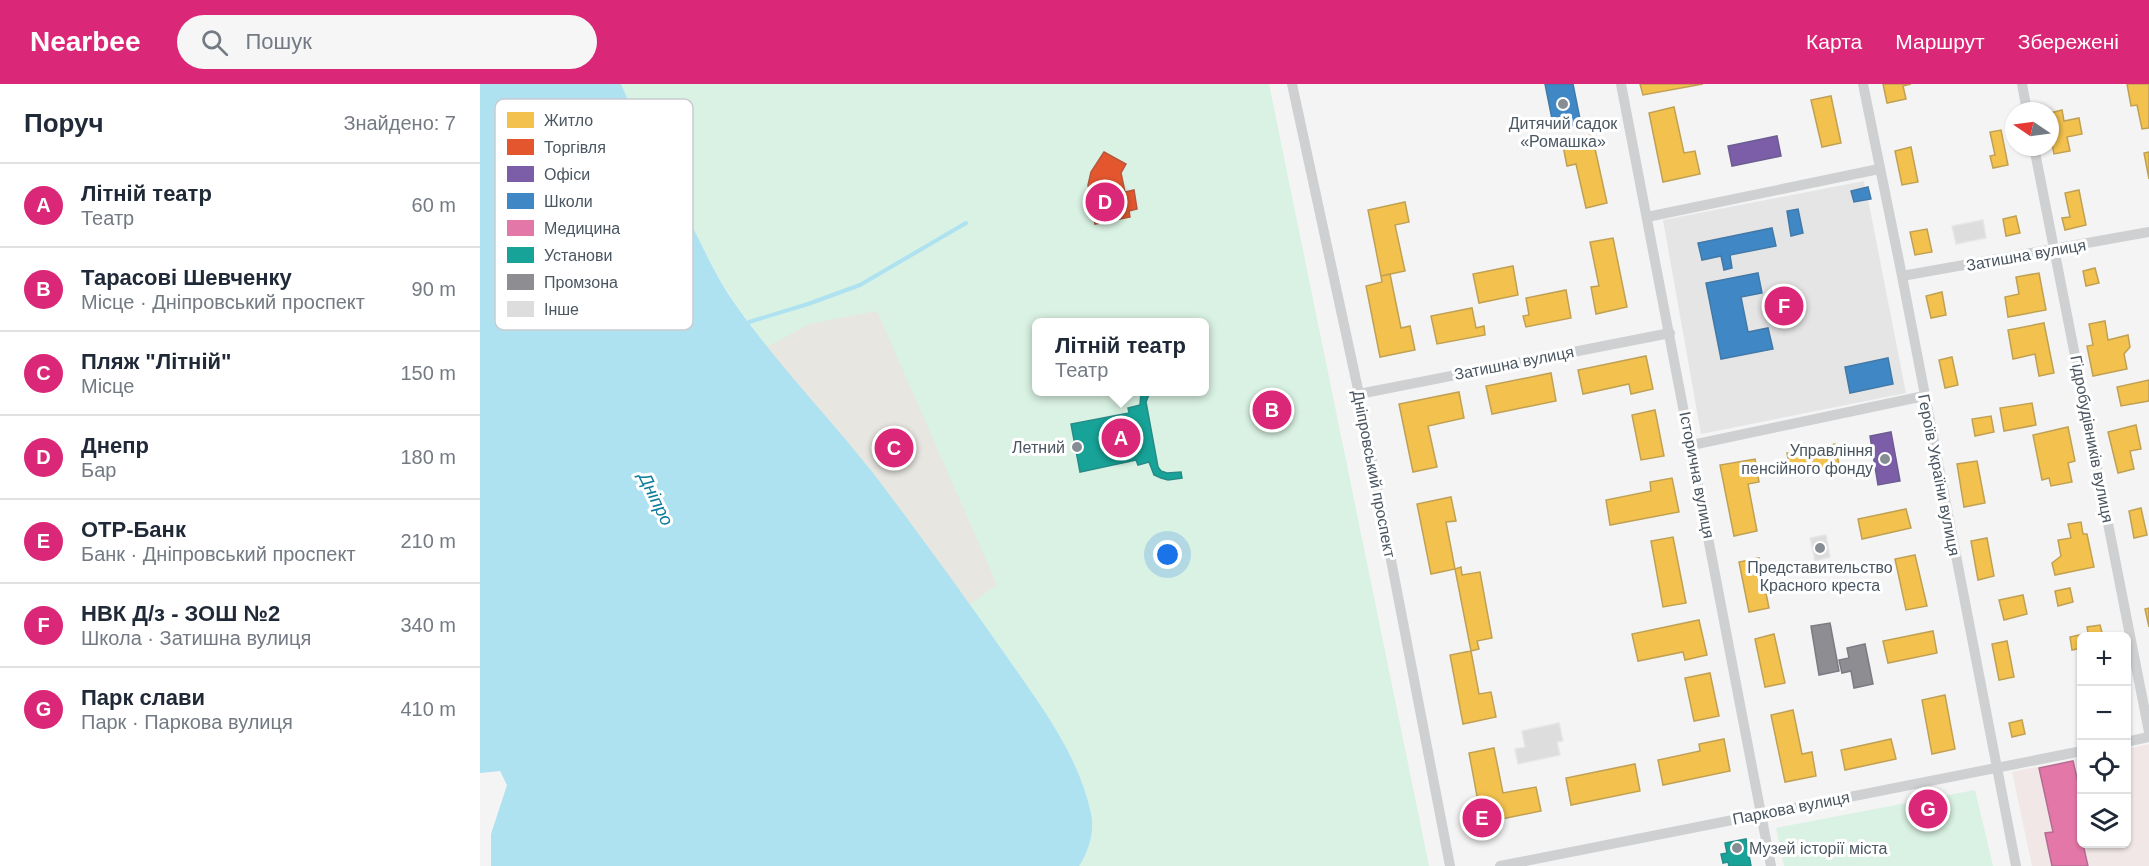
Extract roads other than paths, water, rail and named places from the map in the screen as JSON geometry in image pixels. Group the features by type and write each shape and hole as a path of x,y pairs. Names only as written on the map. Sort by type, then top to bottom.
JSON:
{"street":[{"name":"Дніпровський проспект","path":"1292,84 1359,394 1450,866"},
{"name":"Історична вулиця","path":"1621,84 1771,866"},
{"name":"Героїв України вулиця","path":"1863,84 2016,866"},
{"path":"2022,84 2025,102"},
{"name":"Гідробудівників вулиця","path":"2036,156 2149,732"},
{"path":"1647,217 1879,170"},
{"name":"Затишна вулиця","path":"1902,276 2149,232"},
{"name":"Затишна вулиця","path":"1359,394 1670,333"},
{"path":"1692,445 1924,396"},
{"path":"2131,741 2149,737"},
{"name":"Паркова вулиця","path":"1500,866 2077,752"}],"water":[{"name":"Дніпро","path":"480,84 621,84 628,99 495,99 495,330 693,330 693,228 727,292 744,316 890,495 989,631 1056,729 1085,791 1091,813 1090,841 1079,866 491,866 491,834 507,785 500,771 480,773"}],"waterway":[{"path":"749,322 860,285 966,223"}],"place":[{"name":"Дитячий садок «Ромашка»","path":"1563,104"},
{"name":"Днепр","path":"1105,202"},
{"name":"НВК Д/з - ЗОШ №2","path":"1784,306"},
{"name":"Тарасові Шевченку","path":"1272,410"},
{"name":"Літній театр","path":"1121,438"},
{"name":"Летний","path":"1077,447"},
{"name":"Пляж \"Літній\"","path":"894,448"},
{"name":"Управління пенсійного фонду","path":"1885,459"},
{"name":"Представительство Красного креста","path":"1820,548"},
{"name":"Парк слави","path":"1928,809"},
{"name":"ОТР-Банк","path":"1482,818"},
{"name":"Музей історії міста","path":"1737,848"}]}
